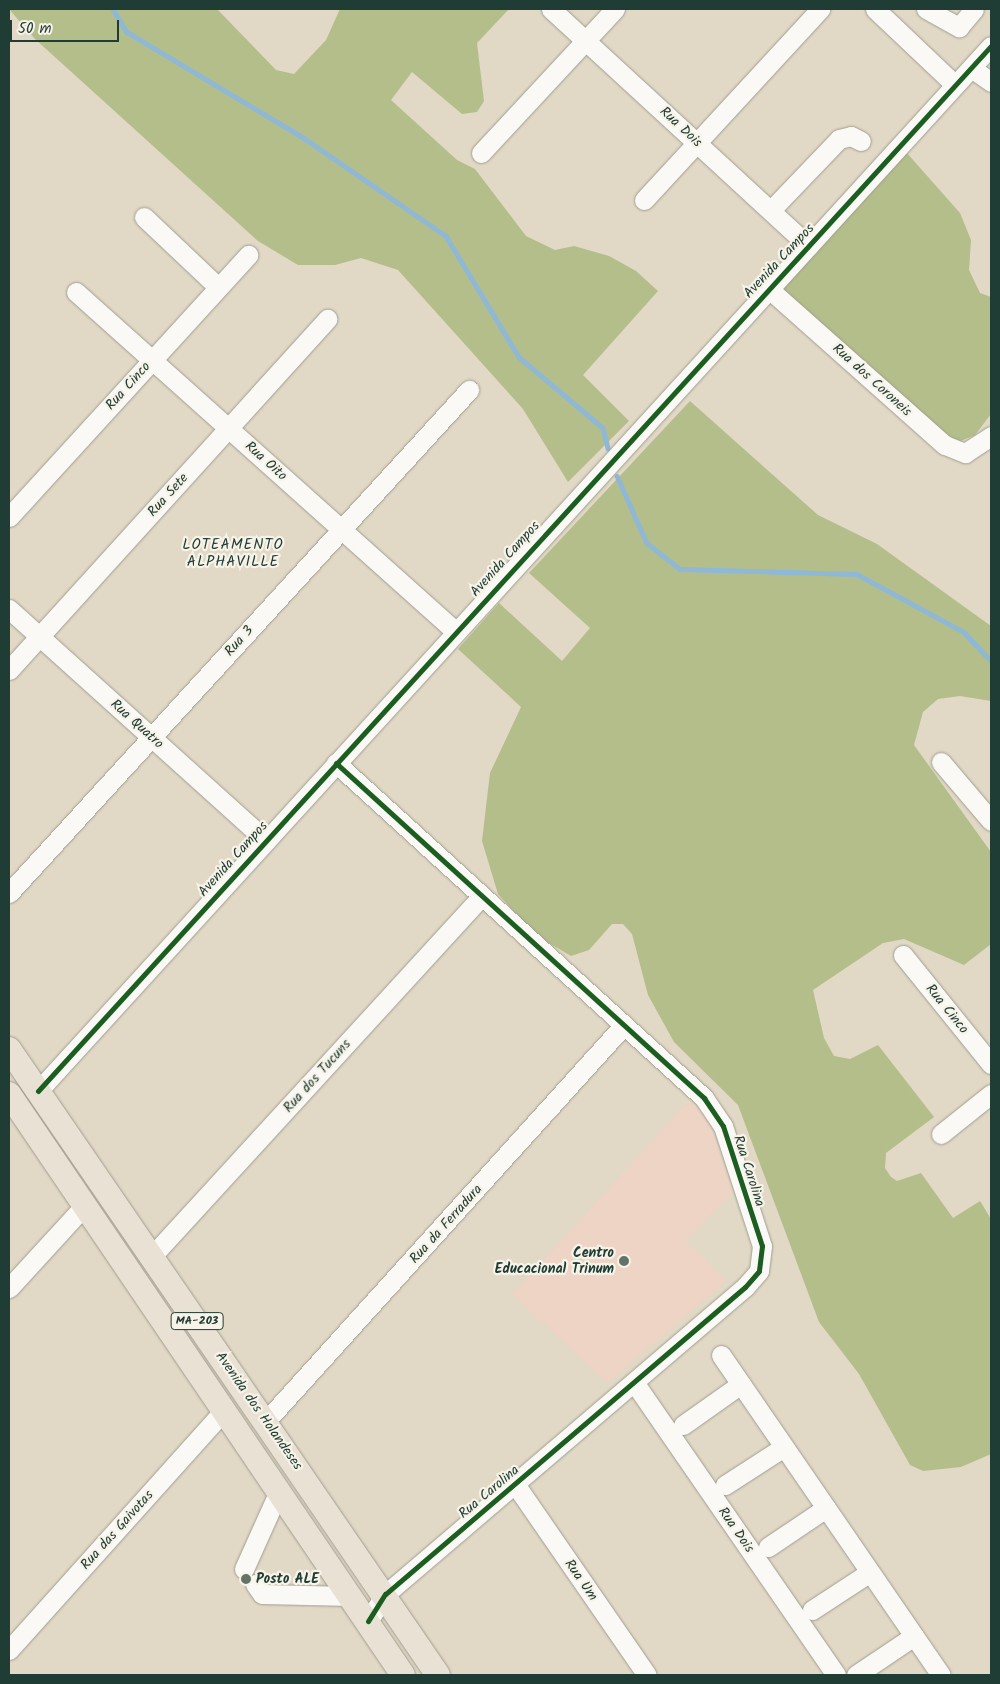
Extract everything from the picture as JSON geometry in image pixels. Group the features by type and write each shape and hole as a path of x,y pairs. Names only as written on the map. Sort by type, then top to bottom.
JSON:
{"main road":[{"name":"Avenida dos Holandeses","path":"9,1049 385,1594 438,1675"},
{"name":"Avenida dos Holandeses","path":"9,1094 403,1675"}],"street":[{"name":"Rua Dois","path":"551,9 587,39 809,246"},
{"path":"481,153 615,9"},
{"path":"644,200 820,9"},
{"path":"875,9 955,85"},
{"path":"926,9 959,27 974,9"},
{"name":"Avenida Campos","path":"38,1090 455,630 955,85 974,70 991,46"},
{"path":"974,70 991,82"},
{"path":"771,210 839,139 851,136 861,141"},
{"path":"144,217 218,287"},
{"name":"Rua Cinco","path":"9,517 248,255"},
{"name":"Rua dos Coroneis","path":"769,289 945,445 965,453 987,441"},
{"name":"Rua Oito","path":"76,292 455,630"},
{"name":"Rua Sete","path":"9,670 328,319"},
{"name":"Rua 3","path":"9,893 469,390"},
{"name":"Rua Quatro","path":"9,609 266,840"},
{"path":"941,762 991,821"},
{"name":"Rua Carolina","path":"336,763 704,1098 723,1126 762,1246 759,1271 636,1384 385,1594 368,1621"},
{"name":"Rua dos Tucuns","path":"152,1256 482,896"},
{"name":"Rua Cinco","path":"903,954 991,1064"},
{"name":"Rua da Ferradura","path":"266,1421 624,1025"},
{"path":"941,1134 991,1094"},
{"path":"9,1288 85,1205"},
{"path":"721,1355 941,1675"},
{"name":"Rua Dois","path":"636,1384 836,1675"},
{"path":"683,1425 741,1384"},
{"name":"Rua das Gaivotas","path":"9,1650 224,1410"},
{"path":"725,1485 784,1447"},
{"name":"Rua Um","path":"515,1484 647,1675"},
{"path":"280,1491 249,1576 262,1594 351,1596"},
{"path":"768,1547 826,1508"},
{"path":"812,1610 870,1572"},
{"path":"856,1675 914,1636"}],"shaded area":[{"name":"Centro Educacional Trinum","path":"690,1100 707,1116 733,1192 685,1241 726,1281 607,1383 512,1294"}],"green space":[{"path":"9,9 217,9 276,70 294,74 326,40 340,9 509,9 477,43 484,101 477,112 462,114 412,72 391,100 457,160 475,169 526,236 555,250 574,246 609,256 636,271 658,291 583,375 629,421 568,482 523,409 398,270 361,258 335,265 298,265 258,241 35,39"},
{"path":"906,152 960,213 971,240 969,270 980,293 991,297 991,414 975,435 956,443 779,290"},
{"path":"690,401 818,515 877,544 991,626 991,701 960,696 938,699 923,712 914,745 991,852 991,944 964,965 904,939 883,943 813,990 824,1038 834,1056 850,1059 878,1045 934,1117 886,1153 885,1168 891,1177 897,1181 921,1173 953,1218 980,1201 991,1219 991,1454 961,1467 923,1471 910,1465 859,1374 819,1322 738,1105 674,1042 648,995 632,934 623,924 612,924 589,950 571,956 537,936 498,894 482,841 490,773 521,707 458,649 499,603 562,661 590,628 529,573"}],"waterway":[{"path":"113,9 127,32 304,138 446,236 519,357 603,428 608,448"},
{"path":"617,476 647,543 680,569 857,574 964,632 991,661"}],"cycle path":[{"path":"38,1091 991,46"},
{"path":"336,763 704,1098 723,1126 762,1246 759,1271 745,1287 385,1594 368,1621"}],"place":[{"name":"Centro Educacional Trinum","path":"624,1261"},
{"name":"Posto ALE","path":"246,1579"}],"district":[{"name":"LOTEAMENTO ALPHAVILLE","path":"233,554"}]}
